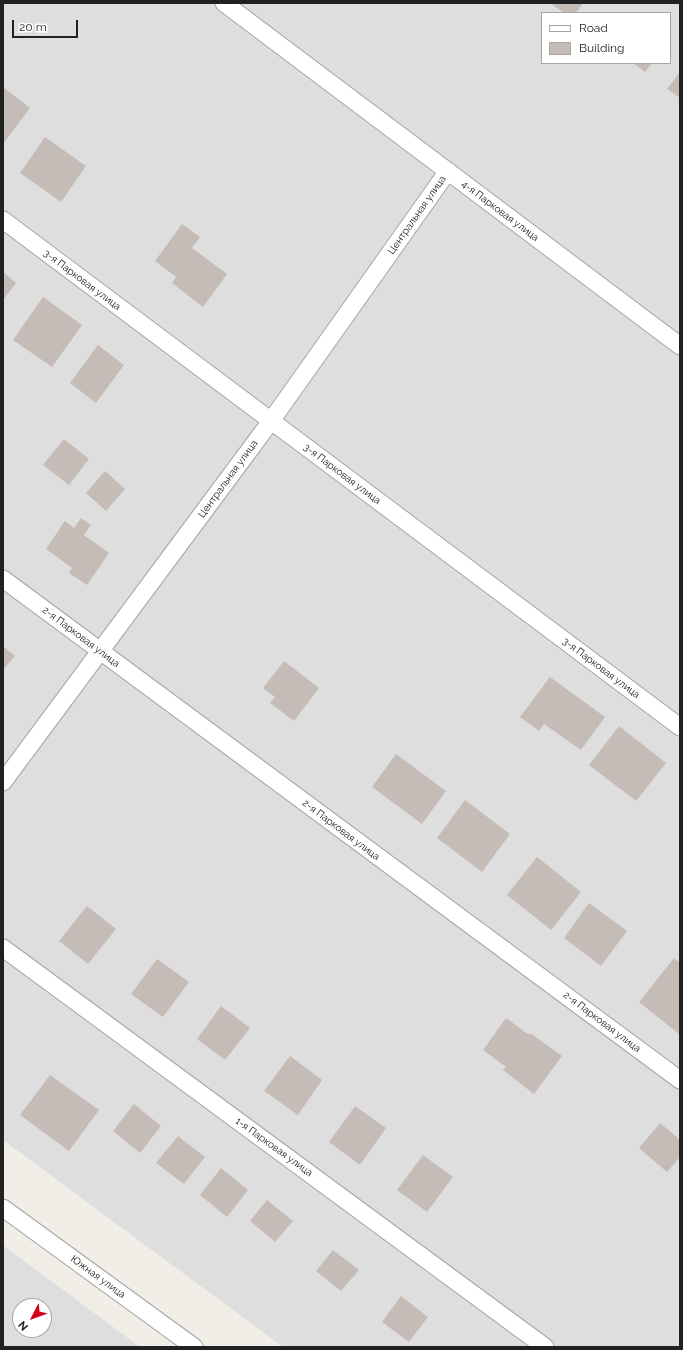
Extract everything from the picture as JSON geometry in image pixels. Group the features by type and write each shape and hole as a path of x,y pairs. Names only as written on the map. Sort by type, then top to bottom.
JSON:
{"street":[{"name":"4-я Парковая улица","path":"224,3 680,346"},
{"name":"Центральная улица","path":"3,782 271,421 448,172"},
{"name":"3-я Парковая улица","path":"3,220 680,727"},
{"name":"2-я Парковая улица","path":"3,579 680,1080"},
{"name":"1-я Парковая улица","path":"3,948 545,1347"},
{"name":"Южная улица","path":"3,1208 194,1347"}],"shaded area":[{"path":"3,3 680,3 680,1347 283,1347 3,1140"},
{"path":"3,1245 140,1347 3,1347"}],"building":[{"path":"550,3 583,3 577,12 563,12"},
{"path":"634,64 651,64 645,72"},
{"path":"680,72 680,98 667,89"},
{"path":"3,87 30,108 3,144"},
{"path":"45,137 86,166 61,202 20,173"},
{"path":"182,224 200,237 192,248 227,274 203,307 172,283 176,277 155,261"},
{"path":"3,272 16,283 3,300"},
{"path":"43,297 82,325 52,367 13,340"},
{"path":"98,345 124,365 96,403 70,383"},
{"path":"64,439 89,459 69,485 43,465"},
{"path":"105,471 125,489 106,511 86,493"},
{"path":"81,518 91,525 84,535 109,553 87,585 69,573 72,568 46,549 65,521 74,528"},
{"path":"3,646 15,656 3,670"},
{"path":"284,661 319,688 294,721 270,703 275,697 263,688"},
{"path":"550,677 605,717 581,750 544,724 539,731 520,717"},
{"path":"619,726 666,763 636,801 589,765"},
{"path":"396,754 446,791 422,824 372,787"},
{"path":"465,800 510,834 482,872 437,838"},
{"path":"537,857 581,892 551,930 507,895"},
{"path":"589,903 627,931 601,966 564,938"},
{"path":"87,906 116,929 88,964 59,941"},
{"path":"674,958 680,963 679,1034 639,1002"},
{"path":"157,959 189,982 163,1017 131,994"},
{"path":"221,1006 250,1028 225,1060 197,1039"},
{"path":"506,1018 562,1056 534,1094 503,1070 506,1067 483,1050"},
{"path":"290,1056 322,1080 298,1115 264,1091"},
{"path":"50,1075 99,1110 69,1151 20,1115"},
{"path":"134,1104 161,1126 140,1153 113,1131"},
{"path":"355,1106 386,1128 360,1165 329,1142"},
{"path":"660,1123 680,1140 680,1157 667,1172 639,1148"},
{"path":"178,1136 205,1157 184,1184 156,1163"},
{"path":"423,1155 453,1177 427,1212 397,1190"},
{"path":"221,1168 248,1190 227,1217 200,1195"},
{"path":"267,1200 293,1221 275,1242 250,1221"},
{"path":"333,1250 359,1270 341,1291 316,1271"},
{"path":"401,1296 428,1317 409,1342 382,1322"}]}
